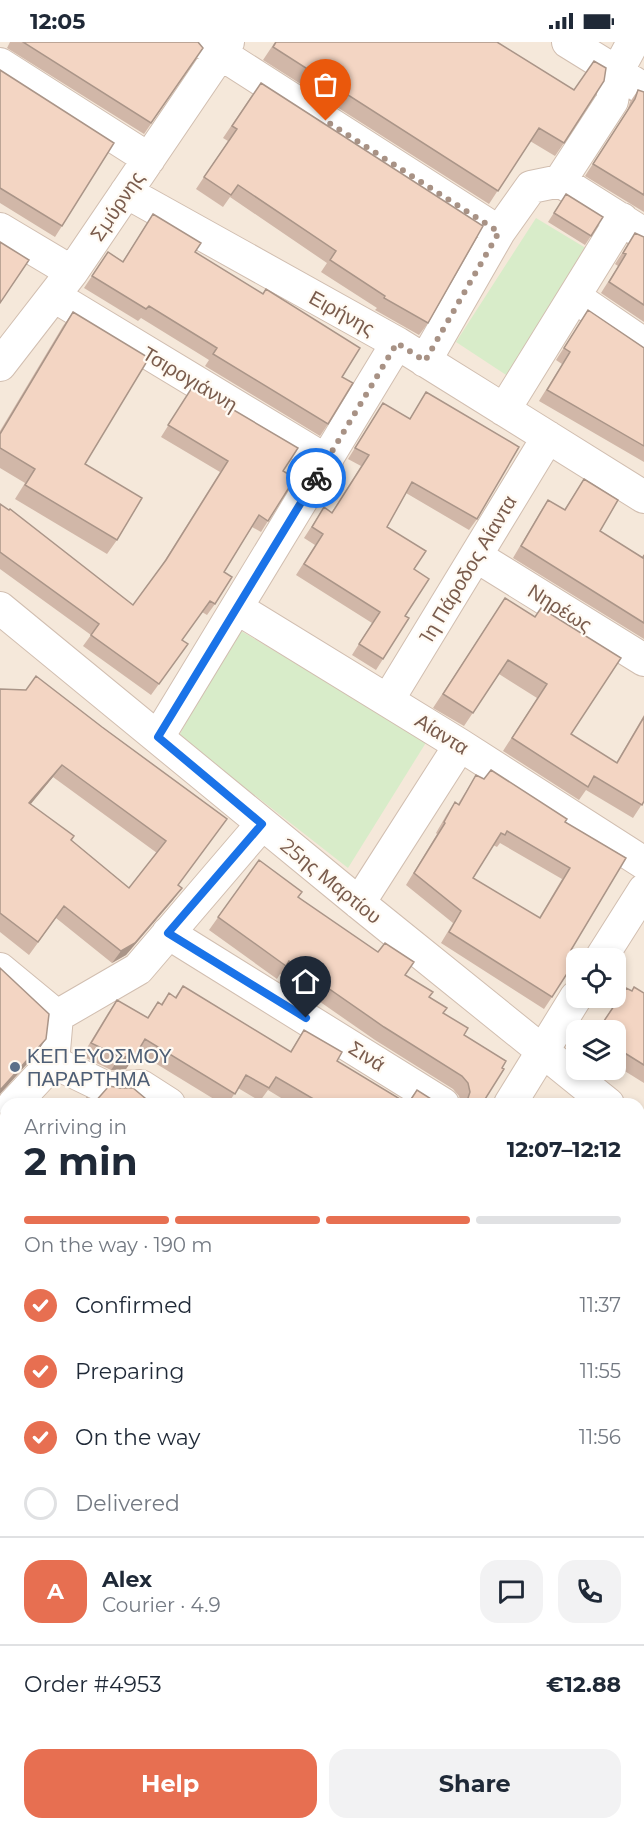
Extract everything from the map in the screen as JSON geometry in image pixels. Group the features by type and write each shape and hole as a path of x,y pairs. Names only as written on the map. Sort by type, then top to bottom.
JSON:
{"street":[{"path":"568,42 644,89"},
{"path":"560,182 612,101 617,72 633,42"},
{"path":"217,46 499,232"},
{"name":"Σμύρνης","path":"0,365 63,284 149,159 217,46"},
{"path":"0,64 149,159"},
{"path":"425,361 499,232 531,187 560,182 633,227 575,297 504,410"},
{"name":"Ειρήνης","path":"126,192 397,343 644,497"},
{"name":"Τσιρογιάννη","path":"0,229 63,284 327,461"},
{"path":"575,297 644,344"},
{"path":"158,737 397,343"},
{"name":"1η Πάροδος Αίαντα","path":"388,700 548,437"},
{"name":"Νηρέως","path":"476,556 644,660"},
{"name":"Αίαντα","path":"237,608 460,745 644,863"},
{"name":"25ης Μαρτίου","path":"0,609 600,1098"},
{"path":"359,903 460,745"},
{"path":"57,1016 138,969 262,824"},
{"path":"606,948 644,890"},
{"name":"Σινά","path":"168,933 433,1098"},
{"path":"0,969 57,1016"},
{"path":"514,1098 569,1008"},
{"path":"20,1098 53,1062 57,1016"},
{"path":"53,1062 107,1088 141,1086 160,1098"}],"shaded area":[{"path":"0,42 644,42 644,1098 0,1098"}],"green space":[{"path":"536,218 589,250 514,380 456,342"},
{"path":"236,628 427,741 348,868 179,736"}],"building":[{"path":"23,42 198,42 203,48 151,123"},
{"path":"276,42 497,42 574,90 594,61 606,68 604,81 564,143 539,128 498,191 273,47"},
{"path":"0,70 114,143 62,226 0,188"},
{"path":"261,83 483,226 428,323 384,298 385,296 330,260 336,251 238,185 231,195 204,177 237,129 232,126"},
{"path":"638,90 644,92 644,195 593,164 635,99"},
{"path":"566,194 603,217 591,236 554,213"},
{"path":"153,214 201,243 195,252 263,294 266,289 360,348 342,377 353,383 328,424 213,354 217,348 149,306 146,309 92,276 108,252 123,262"},
{"path":"635,233 644,237 644,305 609,282 626,254 623,253"},
{"path":"0,242 29,260 0,303"},
{"path":"588,310 644,348 644,446 547,390 570,352 564,348"},
{"path":"73,312 149,358 85,464 142,498 117,540 25,485 35,469 0,448 0,434"},
{"path":"193,386 298,448 283,471 295,478 268,521 259,515 224,572 232,577 215,604 210,601 182,640 188,644 159,684 91,635 99,624 0,552 0,504 10,509 133,605 166,560 228,461 168,425"},
{"path":"426,392 519,447 477,519 412,482 387,527 426,551 414,569 429,579 405,616 409,618 383,659 359,644 380,612 304,564 323,534 312,527 324,507 332,513 369,455 355,448 383,403 410,419"},
{"path":"584,479 618,500 600,531 643,558 644,555 644,623 521,546 548,500 565,510"},
{"path":"505,598 535,617 541,608 621,658 571,734 617,763 644,717 644,801 642,805 594,776 588,787 512,738 547,684 508,660 473,713 443,694"},
{"path":"36,676 227,819 178,885 182,888 135,943 121,951 64,906 38,942 0,913 0,689 26,690","holes":["62,765 166,841 129,888 71,840 74,836 29,803"]},
{"path":"491,770 567,819 565,822 626,858 572,948 566,948 566,975 552,997 449,932 461,911 414,873 445,823 455,802 459,805 476,775 484,779","holes":["507,831 570,868 540,918 473,878 501,833 505,835"]},
{"path":"259,860 302,892 298,897 378,952 385,943 414,962 405,975 433,992 429,997 447,1008 443,1013 468,1028 464,1035 506,1061 502,1068 504,1069 486,1098 468,1098 470,1092 468,1083 462,1076 384,1027 289,961 286,966 218,917"},
{"path":"0,968 49,1014 46,1039 0,1090"},
{"path":"183,986 291,1052 304,1030 342,1052 337,1061 398,1098 312,1098 276,1077 269,1088 246,1075 235,1094 145,1039 135,1056 120,1057 91,1043 117,1000 148,1018 158,1002 162,1005 169,993 176,998"},
{"path":"634,987 644,993 644,1065 626,1054 626,1020 605,1020 613,1008 626,1008 626,988 632,991"},
{"path":"109,1086 133,1088 145,1098 98,1098"},
{"path":"417,1090 430,1098 412,1098"}],"way so far":[{"path":"316,478 397,343 425,361 499,232 326,121"}],"place":[{"name":"ΚΕΠ ΕΥΟΣΜΟΥ ΠΑΡΑΡΤΗΜΑ","path":"15,1067"}],"route":[{"path":"306,1018 168,933 262,824 158,737 316,478"}]}
